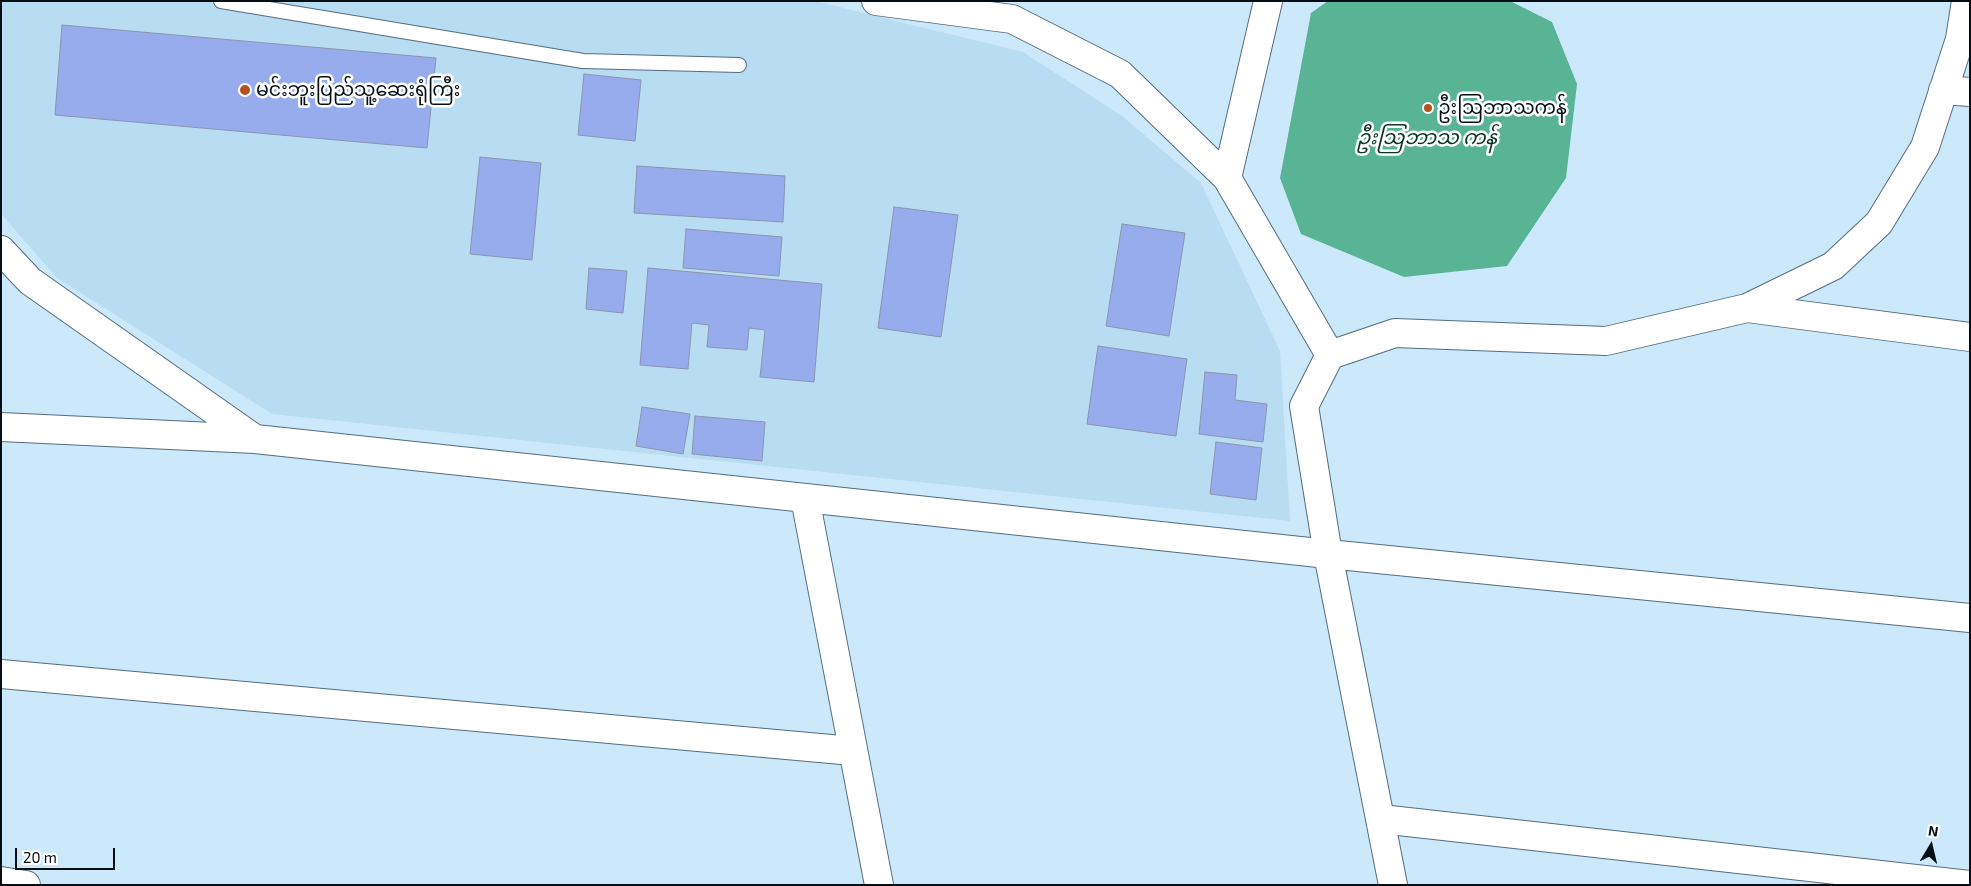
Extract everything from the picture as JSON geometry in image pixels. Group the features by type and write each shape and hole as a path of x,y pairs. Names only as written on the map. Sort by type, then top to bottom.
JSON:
{"street":[{"path":"876,1 1012,20 1120,74 1226,178 1330,354"},
{"path":"1226,178 1268,1"},
{"path":"1393,885 1328,554 1304,406 1330,354 1395,333 1606,341 1747,308 1833,266 1879,223 1925,147 1960,39 1966,1"},
{"path":"1943,90 1970,92"},
{"path":"1,250 30,280 255,439"},
{"path":"1747,308 1970,337"},
{"path":"1,427 255,439 1328,554 1970,618"},
{"path":"805,498 879,885"},
{"path":"1,674 853,751"},
{"path":"1381,819 1970,885"},
{"path":"1,881 26,885"}],"lane":[{"path":"221,1 583,61 739,66"}],"shaded area":[{"path":"1,1 815,1 1023,52 1122,116 1201,183 1280,351 1290,521 272,414 57,278 1,214"}],"water":[{"name":"ဦး‌ဩဘာသ ကန်","path":"1328,1 1510,1 1552,22 1577,84 1566,178 1507,266 1404,277 1301,234 1280,178 1311,13"}],"building":[{"path":"62,25 436,58 427,148 55,115"},
{"path":"584,74 641,80 635,141 578,135"},
{"path":"480,157 541,163 532,260 470,254"},
{"path":"637,166 785,176 783,222 634,213"},
{"path":"894,207 958,215 941,337 878,328"},
{"path":"1122,224 1185,233 1169,336 1106,326"},
{"path":"686,229 782,237 779,276 683,268"},
{"path":"589,268 627,271 623,313 586,309"},
{"path":"648,268 822,284 814,382 760,377 765,330 749,328 747,350 707,347 709,325 692,323 688,369 640,365"},
{"path":"1098,346 1187,359 1176,436 1087,424"},
{"path":"1205,372 1237,375 1235,400 1267,404 1263,442 1199,434"},
{"path":"642,407 690,414 683,454 636,446"},
{"path":"695,416 765,422 762,461 692,454"},
{"path":"1216,442 1262,448 1256,500 1210,494"}],"place":[{"name":"မင်းဘူးပြည်သူ့ဆေးရုံကြီး","path":"245,90"},
{"name":"ဦးဩဘာသကန်","path":"1428,108"}]}
